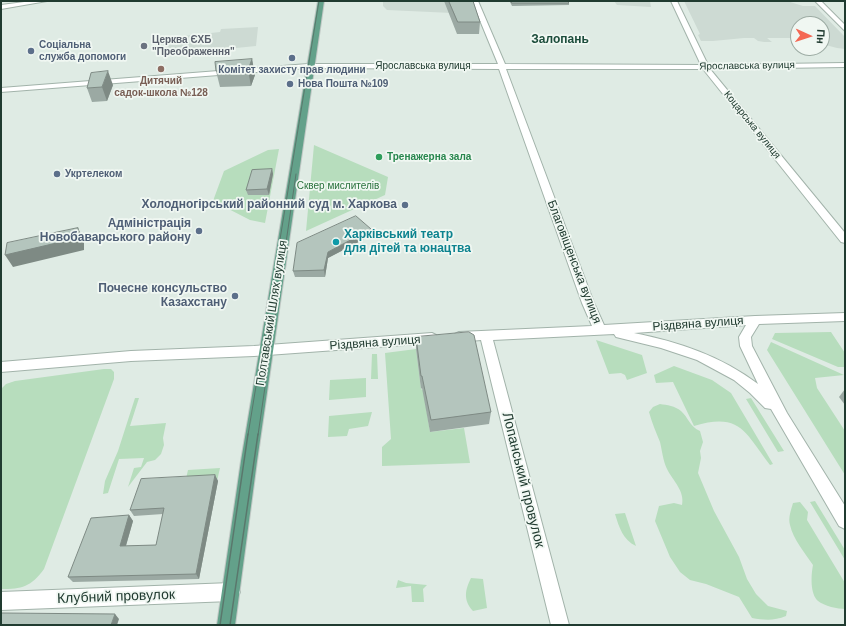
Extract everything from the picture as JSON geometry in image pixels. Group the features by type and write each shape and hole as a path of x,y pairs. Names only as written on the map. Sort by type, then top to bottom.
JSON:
{"main road":[{"name":"Полтавський Шлях вулиця","path":"226,625 321,1"}],"street":[{"path":"1,7 44,1"},
{"name":"Благовіщенська вулиця","path":"475,1 502,67 589,306 600,330 656,341 682,349 722,366 759,391 782,417"},
{"name":"Коцарська вулиця","path":"674,1 705,67 845,240"},
{"path":"818,1 845,28"},
{"path":"823,6 840,14"},
{"name":"Ярославська вулиця","path":"1,90 310,66 705,67 845,65"},
{"name":"Різдвяна вулиця","path":"1,367 131,356 267,351 486,335 600,330 755,320 845,317"},
{"path":"755,320 745,337 746,346 782,417 845,521"},
{"name":"Лопанський провулок","path":"486,335 560,625"},
{"name":"Клубний провулок","path":"1,601 230,592"}],"shaded area":[{"path":"383,1 468,1 474,14 387,10 383,6"},
{"path":"614,1 650,1 651,7 617,5"},
{"path":"684,1 787,1 803,6 815,6 825,16 790,16 790,38 767,38 772,42 758,41 754,38 701,41 698,35 700,34"},
{"path":"830,22 845,37 845,49 830,46"},
{"path":"258,27 256,46 165,55 160,42 174,40 174,37 220,32 221,29"}],"green space":[{"name":"Сквер мислителів","path":"314,145 388,177 385,195 306,231"},
{"path":"279,149 265,223 250,220 213,201 224,171 268,150"},
{"path":"831,332 845,353 845,367 838,367 772,339 775,333"},
{"path":"596,340 642,355 647,373 627,380 625,375 621,373 609,374"},
{"path":"771,342 844,375 815,378 817,388 845,431 845,475 767,350"},
{"path":"416,349 421,389 428,393 425,401 430,432 464,428 470,463 382,466 382,447 391,439 385,353"},
{"path":"372,354 377,354 378,379 371,379"},
{"path":"674,366 712,380 731,393 773,464 770,465 747,435 740,428 732,424 710,422 694,426 673,382 656,383 654,375"},
{"path":"111,369 114,372 114,379 44,569 35,580 26,586 1,589 1,389 6,384 15,381"},
{"path":"366,378 366,397 329,400 330,380"},
{"path":"135,398 139,398 130,426 166,423 163,438 164,445 161,454 155,460 147,462 128,487 134,468 141,467 144,458 119,459 108,493 103,494 105,481 118,451"},
{"path":"751,398 784,451 778,452 746,399"},
{"path":"660,404 679,409 691,424 700,431 703,442 700,451 701,458 698,473 714,511 739,557 747,579 756,594 768,606 787,611 786,616 769,620 752,618 739,597 706,584 690,580 680,572 670,557 655,521 659,506 674,503 682,505 682,495 666,466 660,442 649,412 653,407"},
{"path":"372,412 368,426 349,429 347,436 328,437 329,416"},
{"path":"220,468 217,481 185,483 188,470"},
{"path":"815,501 845,550 845,560 810,502"},
{"path":"800,502 808,512 807,520 845,583 845,609 835,608 824,604 815,598 812,589 813,565 796,541 789,522 793,503"},
{"path":"625,513 636,546 625,537 615,514"},
{"path":"471,578 483,579 487,608 473,611 470,607 466,599 466,591"},
{"path":"398,580 406,583 427,585 423,589 424,602 412,602 411,586 396,588"}],"building":[{"path":"449,1 473,1 480,22 458,22"},
{"path":"511,1 567,1 569,3 512,3"},
{"path":"252,59 248,70 216,71 215,62"},
{"path":"108,71 102,87 87,88 91,73"},
{"path":"272,169 267,189 246,190 252,170"},
{"name":"Харківський театр для дітей та юнацтва","path":"356,216 371,229 328,252 324,270 293,271 297,243"},
{"path":"78,228 78,238 5,255 7,243"},
{"path":"469,332 474,335 491,412 431,420 421,376 416,337"},
{"path":"215,475 196,574 68,577 91,518 129,515 120,546 156,545 164,508 130,510 141,479"},
{"path":"1,613 115,614 111,625 1,625"}],"tram line":[{"path":"248,435 319,1"},
{"path":"258,435 296,174"},
{"path":"220,625 248,434"},
{"path":"230,625 258,434"}],"place":[{"name":"Церква ЄХБ \"Преображення\"","path":"144,46"},
{"name":"Соціальна служба допомоги","path":"31,51"},
{"name":"Комітет захисту прав людини","path":"292,58"},
{"name":"Дитячий садок-школа №128","path":"161,69"},
{"name":"Нова Пошта №109","path":"290,84"},
{"name":"Тренажерна зала","path":"379,157"},
{"name":"Укртелеком","path":"57,174"},
{"name":"Холодногірський районний суд м. Харкова","path":"405,205"},
{"name":"Адміністрація Новобаварського району","path":"199,231"},
{"name":"Харківський театр для дітей та юнацтва","path":"336,242"},
{"name":"Почесне консульство Казахстану","path":"235,296"}],"district":[{"name":"Залопань","path":"560,40"}]}
